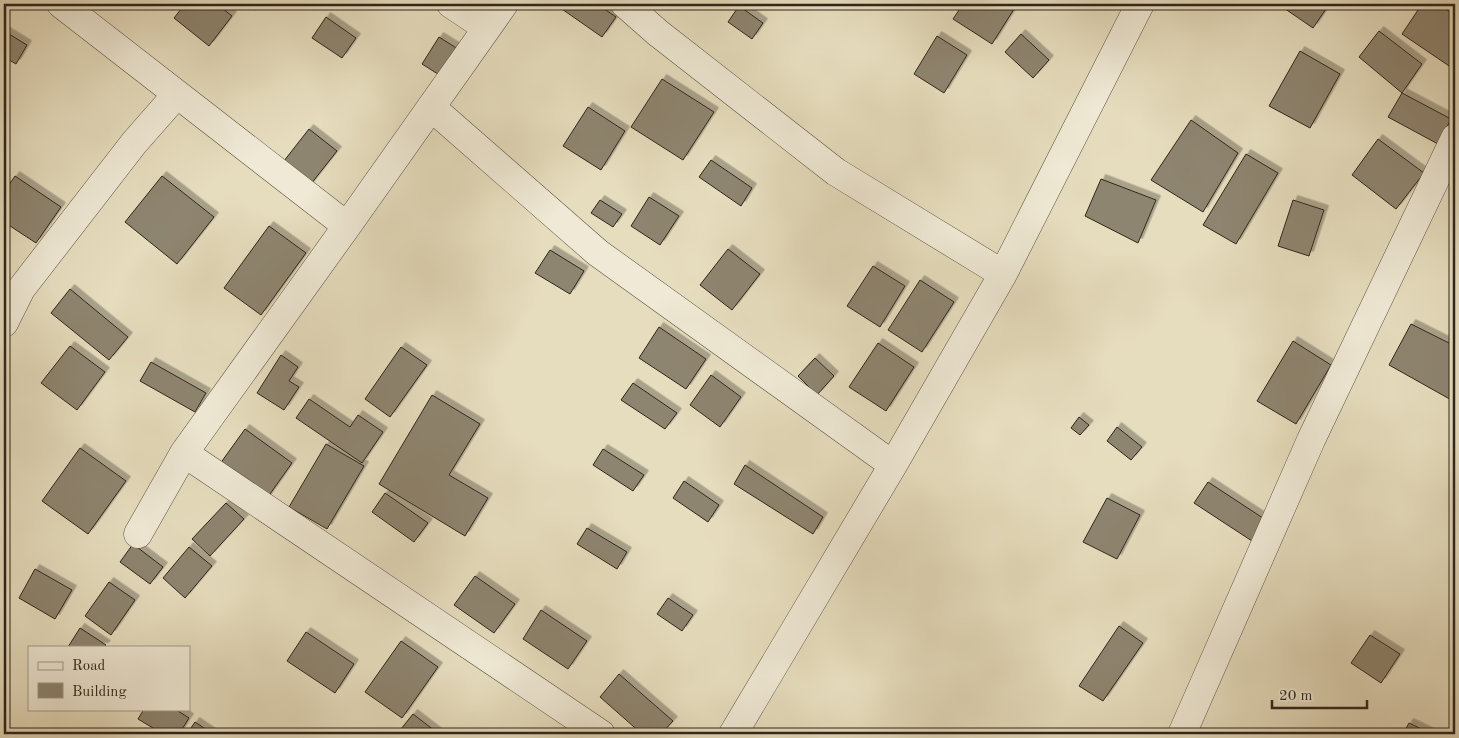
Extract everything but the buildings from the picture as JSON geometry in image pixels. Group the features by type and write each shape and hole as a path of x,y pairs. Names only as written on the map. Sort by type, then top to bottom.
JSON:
{"street":[{"path":"62,4 347,226"},
{"path":"451,4 486,28"},
{"path":"138,534 184,453 504,4"},
{"path":"625,4 658,33 836,172 1003,274"},
{"path":"733,734 893,465 1003,274 1140,4"},
{"path":"4,323 12,283 177,94"},
{"path":"431,107 598,254 893,465"},
{"path":"1182,734 1311,440 1455,138"},
{"path":"184,453 601,734"}]}
